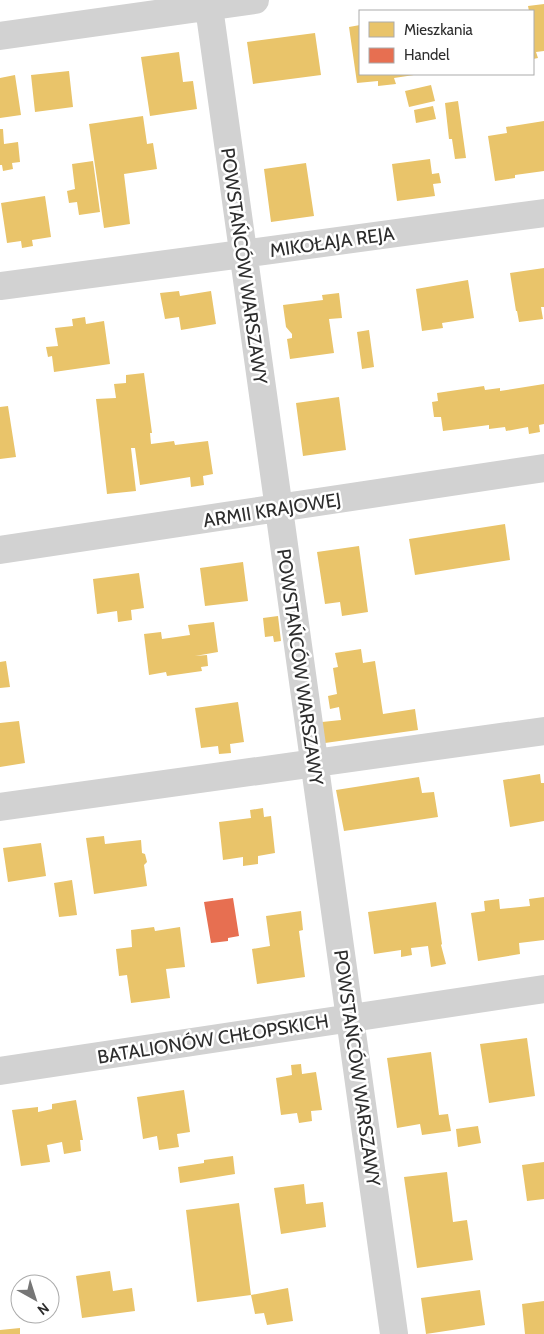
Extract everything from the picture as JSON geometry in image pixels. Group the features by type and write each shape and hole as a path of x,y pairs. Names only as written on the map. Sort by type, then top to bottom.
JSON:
{"street":[{"path":"0,36 208,4 255,0"},
{"name":"POWSTAŃCÓW WARSZAWY","path":"208,4 394,1334"},
{"name":"MIKOŁAJA REJA","path":"0,286 544,213"},
{"name":"ARMII KRAJOWEJ","path":"0,550 544,468"},
{"path":"0,806 544,731"},
{"name":"BATALIONÓW CHŁOPSKICH","path":"0,1070 544,990"}],"building: Mieszkania":[{"path":"544,4 544,51 536,52 538,58 534,59 534,10 529,10 528,6"},
{"path":"359,25 359,75 414,75 394,78 396,84 378,86 378,81 357,83 349,27"},
{"path":"315,33 321,75 253,84 247,42"},
{"path":"179,52 183,82 193,81 197,109 150,116 141,57"},
{"path":"69,71 73,107 35,112 31,75"},
{"path":"15,75 21,115 0,118 0,78"},
{"path":"431,85 435,101 409,107 405,91"},
{"path":"458,101 466,158 455,159 452,139 449,139 445,103"},
{"path":"433,106 436,119 416,123 414,110"},
{"path":"143,116 147,144 153,143 157,169 124,174 130,224 104,228 89,124"},
{"path":"544,121 544,171 515,175 515,178 495,181 488,136 507,133 506,127"},
{"path":"0,129 3,129 4,144 18,142 20,162 12,163 13,169 3,171 2,165 0,165"},
{"path":"430,159 432,174 439,173 441,183 433,184 435,196 397,201 392,164"},
{"path":"93,161 100,212 79,215 77,202 69,203 67,191 75,189 72,164"},
{"path":"306,163 314,216 271,222 264,169"},
{"path":"45,196 51,237 32,240 33,246 22,248 21,241 7,243 1,203"},
{"path":"544,268 544,307 541,307 543,319 519,322 510,273"},
{"path":"468,280 474,318 442,323 443,328 422,331 416,289"},
{"path":"179,291 180,296 211,291 216,324 181,330 179,317 165,319 160,293"},
{"path":"339,293 342,318 329,319 334,353 290,359 287,339 292,338 292,334 286,327 283,305 323,300 322,295"},
{"path":"85,317 86,324 104,321 110,364 54,372 52,356 48,357 46,347 58,346 55,328 73,326 72,319"},
{"path":"369,330 374,367 362,369 357,332"},
{"path":"144,373 152,433 150,433 151,444 174,441 175,445 208,441 213,474 203,476 204,485 191,487 190,477 140,485 135,448 131,448 136,491 107,494 96,399 116,398 114,384 126,383 126,375"},
{"path":"544,384 544,424 539,425 540,432 529,434 528,427 506,431 505,427 489,429 489,425 443,431 441,417 434,417 432,402 438,401 437,393 484,386 485,390 500,388 500,391"},
{"path":"339,397 346,450 303,456 296,403"},
{"path":"8,406 16,457 0,459 0,407"},
{"path":"505,524 510,560 415,575 409,539"},
{"path":"359,546 368,612 342,616 340,602 325,604 317,552"},
{"path":"243,562 248,601 205,606 200,568"},
{"path":"139,573 144,608 131,610 132,620 118,622 117,611 97,614 93,579"},
{"path":"278,616 281,641 274,642 273,636 265,637 263,618"},
{"path":"214,622 218,652 195,656 207,655 208,666 201,667 202,671 167,676 166,672 149,675 144,634 161,632 162,639 190,635 188,625"},
{"path":"361,649 363,663 375,661 383,714 415,709 418,730 325,743 322,722 341,720 339,707 330,709 328,696 337,694 333,668 338,667 335,653"},
{"path":"6,661 10,687 0,688 0,662"},
{"path":"238,702 244,742 230,744 231,753 219,754 218,746 201,748 195,708"},
{"path":"19,721 25,763 0,767 0,723"},
{"path":"540,774 541,783 544,783 544,821 510,827 503,780"},
{"path":"419,777 422,793 434,792 438,817 344,831 336,790"},
{"path":"263,808 264,817 271,816 275,853 258,856 258,864 243,866 243,857 223,860 219,822 251,818 250,810"},
{"path":"104,836 105,844 141,840 142,853 145,854 147,862 144,865 147,886 94,894 86,838"},
{"path":"41,843 46,876 8,882 3,848"},
{"path":"72,880 77,915 59,917 54,883"},
{"path":"544,897 544,940 519,943 520,954 478,961 471,913 485,911 484,901 499,899 500,909 530,906 529,899"},
{"path":"436,902 441,945 446,964 431,967 428,946 411,948 412,955 401,957 401,950 374,954 368,912"},
{"path":"301,911 303,930 299,931 305,977 257,984 252,949 270,946 266,916"},
{"path":"154,927 155,931 180,927 185,967 166,969 170,998 131,1003 127,975 119,976 116,949 132,947 131,930"},
{"path":"527,1038 535,1096 489,1103 480,1044"},
{"path":"431,1052 439,1115 448,1114 451,1131 422,1135 420,1124 397,1128 387,1058"},
{"path":"301,1064 302,1074 316,1072 322,1110 311,1111 312,1121 299,1123 297,1113 281,1115 276,1078 292,1075 291,1065"},
{"path":"184,1090 190,1132 177,1134 179,1147 159,1150 157,1136 143,1139 137,1097"},
{"path":"76,1100 83,1140 80,1140 81,1151 64,1154 62,1142 47,1145 50,1162 21,1166 12,1110 38,1107 38,1112 52,1109 52,1104"},
{"path":"478,1126 481,1143 458,1147 456,1129"},
{"path":"233,1156 235,1174 180,1183 178,1167 204,1163 204,1160"},
{"path":"544,1162 544,1199 527,1201 522,1165"},
{"path":"447,1172 453,1222 467,1220 473,1260 417,1268 404,1177"},
{"path":"304,1184 306,1204 323,1202 326,1227 281,1234 274,1188"},
{"path":"239,1203 251,1295 197,1302 186,1210"},
{"path":"110,1271 113,1291 132,1288 135,1311 82,1318 76,1276"},
{"path":"288,1288 293,1321 267,1325 264,1313 255,1314 251,1295"},
{"path":"480,1290 485,1325 426,1334 421,1298"},
{"path":"544,1301 544,1334 525,1334 522,1304"},
{"path":"20,1328 20,1334 0,1334 0,1330"}],"building: Handel":[{"path":"233,898 239,936 228,938 228,941 211,943 204,902"}]}
